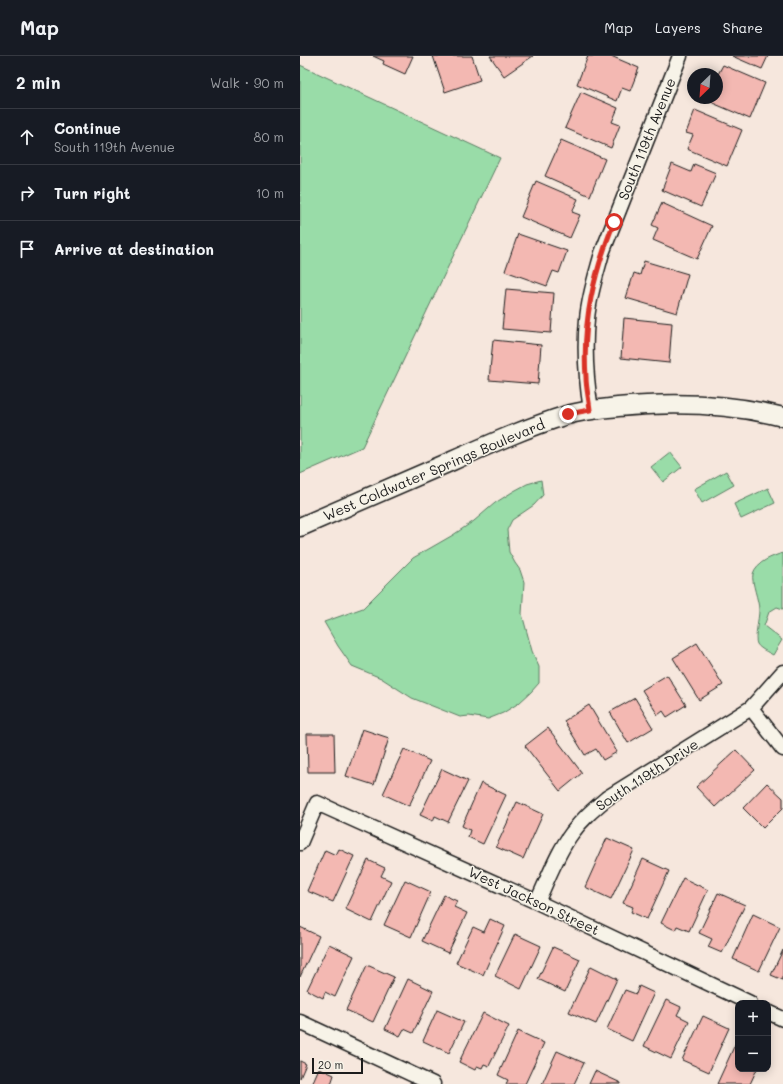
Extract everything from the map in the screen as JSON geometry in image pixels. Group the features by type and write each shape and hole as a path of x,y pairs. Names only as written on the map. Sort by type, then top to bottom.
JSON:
{"street":[{"name":"South 119th Avenue","path":"590,410 586,378 585,348 587,317 593,285 604,247 680,56"},
{"name":"West Coldwater Springs Boulevard","path":"300,528 517,432 568,414 590,410 682,404 759,410 783,417"},
{"name":"South 119th Drive","path":"537,902 557,858 572,834 587,815 607,798 751,708 783,672"},
{"path":"751,708 783,749"},
{"name":"West Jackson Street","path":"300,843 317,803 537,902 744,1000"},
{"path":"771,1013 783,1019"},
{"path":"300,1022 433,1084"}],"green space":[{"path":"300,65 500,158 362,447 300,474"},
{"path":"670,452 682,467 663,482 651,467"},
{"path":"726,471 734,485 702,503 694,489"},
{"path":"541,480 543,495 534,505 512,520 507,530 509,552 520,570 524,582 522,614 532,651 539,667 539,683 531,692 519,703 503,713 488,719 469,716 460,717 412,698 381,678 352,666 324,622 363,608 413,558 453,535 474,521 495,503 514,491 527,484"},
{"path":"768,488 775,503 741,519 734,504"},
{"path":"783,553 783,609 777,607 769,612 764,626 782,640 773,655 760,647 756,641 759,610 753,582 753,574 761,563"}],"building":[{"path":"373,56 413,56 405,74 383,64 384,61"},
{"path":"433,56 472,56 480,80 445,92"},
{"path":"490,56 533,56 504,76"},
{"path":"588,56 611,56 639,68 630,91 622,88 617,101 577,84"},
{"path":"732,56 768,56 762,69"},
{"path":"723,65 765,83 750,119 715,104 723,104 723,68 721,68"},
{"path":"581,92 618,108 612,122 620,125 611,148 565,128"},
{"path":"695,110 742,130 727,166 687,149 693,135 686,133"},
{"path":"561,140 605,159 590,196 545,176"},
{"path":"672,164 691,172 694,164 716,173 701,207 662,190"},
{"path":"536,181 578,199 572,212 580,215 570,238 521,217"},
{"path":"662,203 712,226 697,259 653,240 658,228 652,225"},
{"path":"518,234 567,251 559,273 553,271 547,286 505,271"},
{"path":"644,261 688,274 677,313 626,298 634,273 640,275"},
{"path":"506,289 554,293 551,333 502,329"},
{"path":"624,318 672,323 669,363 621,358"},
{"path":"493,340 541,345 538,384 489,380"},
{"path":"697,643 723,685 699,700 673,658"},
{"path":"667,675 686,705 667,717 663,711 658,715 642,690"},
{"path":"635,698 653,728 628,743 610,712"},
{"path":"589,705 617,752 603,760 596,749 585,755 564,721"},
{"path":"548,728 582,773 560,791 525,746"},
{"path":"362,729 389,738 374,785 346,776"},
{"path":"307,734 334,734 335,772 308,772"},
{"path":"404,749 430,761 409,806 383,794"},
{"path":"736,750 755,770 715,807 696,787"},
{"path":"442,769 468,781 448,822 435,816 433,821 420,815"},
{"path":"481,783 506,795 483,844 468,837 470,830 462,826"},
{"path":"767,783 783,798 783,808 763,828 743,808"},
{"path":"517,802 543,814 523,859 496,847"},
{"path":"607,838 634,850 611,899 585,887"},
{"path":"339,849 354,856 333,902 307,891 325,850 336,855"},
{"path":"643,859 669,871 647,919 631,912 633,907 623,903"},
{"path":"368,860 385,868 381,876 391,881 372,922 345,909"},
{"path":"683,878 708,890 689,931 677,926 675,930 661,923"},
{"path":"405,880 431,892 411,937 384,925"},
{"path":"718,893 745,905 722,953 708,947 712,939 699,933"},
{"path":"444,895 457,901 454,907 467,913 448,953 422,941"},
{"path":"753,914 780,927 759,971 733,959"},
{"path":"490,919 505,926 483,975 456,963 473,927 484,932"},
{"path":"300,927 319,936 300,977"},
{"path":"515,934 541,946 521,989 495,976"},
{"path":"329,944 354,956 335,997 325,992 323,998 307,990"},
{"path":"553,947 580,959 565,992 538,979"},
{"path":"783,950 783,980 771,975"},
{"path":"367,965 394,977 373,1022 346,1010"},
{"path":"591,966 617,979 596,1024 569,1012"},
{"path":"408,979 433,991 413,1033 404,1029 400,1036 385,1029"},
{"path":"639,986 654,993 632,1041 607,1029 625,990 636,994"},
{"path":"666,1000 681,1007 677,1015 689,1021 671,1059 644,1046"},
{"path":"437,1010 464,1022 449,1053 423,1041"},
{"path":"483,1013 509,1026 489,1066 484,1064 482,1068 477,1066 475,1070 459,1062"},
{"path":"703,1016 729,1028 709,1072 682,1060"},
{"path":"518,1031 544,1043 525,1084 506,1084 508,1080 498,1075"},
{"path":"735,1045 735,1072 756,1072 750,1084 717,1084"},
{"path":"557,1051 584,1063 574,1084 542,1084"},
{"path":"300,1061 306,1064 300,1078"},
{"path":"319,1068 334,1075 331,1084 312,1084"},
{"path":"595,1071 621,1083 621,1084 589,1084"}],"route":[{"path":"568,414 590,410 586,378 585,348 587,317 593,285 602,253 614,222"}]}
